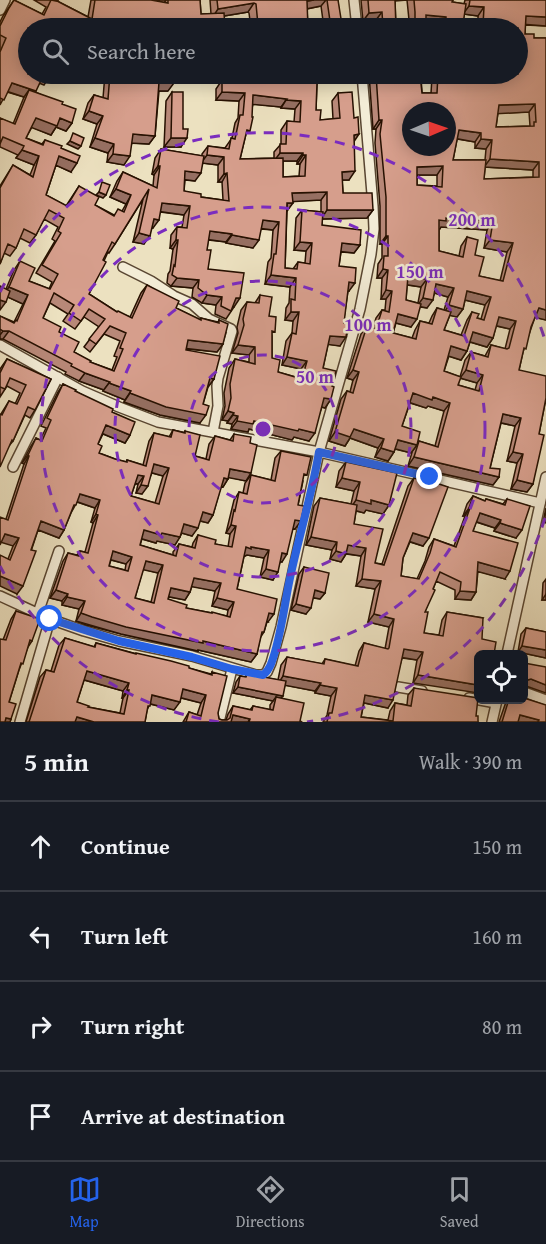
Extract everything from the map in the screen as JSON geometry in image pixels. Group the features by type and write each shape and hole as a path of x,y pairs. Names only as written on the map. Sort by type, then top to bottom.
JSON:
{"street":[{"path":"0,10 5,0"},
{"path":"354,0 356,18"},
{"path":"0,596 50,619 119,641 192,657 232,669 263,675 267,672 281,627 319,452 366,282 373,237 373,206 363,84"},
{"path":"123,267 192,304 209,319 231,329 218,378 218,406 213,432"},
{"path":"0,345 82,391 158,422 319,452 540,503"},
{"path":"13,467 58,377"},
{"path":"508,650 546,477"},
{"path":"38,613 60,551"},
{"path":"20,722 50,619"},
{"path":"219,722 232,669"},
{"path":"398,687 431,692"},
{"path":"528,693 546,700"},
{"path":"464,697 474,698"},
{"path":"492,722 495,704"}],"building":[{"path":"14,0 44,15 51,0 58,0 90,18 18,18 18,84 39,84 36,91 12,83 4,100 0,98 0,52 6,38 0,35 0,26"},
{"path":"95,0 151,0 168,3 168,0 200,0 201,14 224,13 224,18 92,18"},
{"path":"217,0 314,0 307,1 308,18 257,18 254,3 218,9"},
{"path":"327,0 338,0 341,18 330,18"},
{"path":"368,0 395,0 396,18 382,18 382,12 369,13"},
{"path":"414,0 453,0 452,2 466,4 464,18 426,15 426,18 415,18"},
{"path":"470,0 546,0 546,17 483,18 484,7 469,6"},
{"path":"528,34 534,34 534,38 546,38 546,310 539,308 531,327 526,349 524,348 519,370 546,376 546,398 539,434 544,435 533,484 517,480 523,454 513,452 521,418 503,414 490,468 500,469 499,477 414,457 419,441 438,447 450,403 433,397 432,400 413,393 402,426 420,432 417,445 398,440 394,452 381,448 384,439 354,429 350,437 335,432 347,391 353,393 359,372 353,370 367,326 376,329 382,310 389,312 392,291 386,290 388,270 383,269 384,256 388,256 388,236 386,236 386,197 380,134 382,120 379,120 377,84 421,84 422,93 437,93 437,84 528,84","holes":["535,104 536,122 534,126 496,127 499,105","443,166 442,187 417,185 417,167","446,218 493,221 490,240 513,243 503,281 479,276 484,257 475,255 478,240 467,237 463,257 439,251 439,220 446,221","408,276 427,279 423,298 433,300 436,284 454,288 449,305 463,309 467,291 491,297 484,320 477,318 479,314 472,312 464,336 444,330 451,312 437,308 432,324 420,321 416,339 393,333 398,314 417,319 421,304 406,300","499,317 516,321 509,348 491,345 488,357 471,352 466,370 483,375 479,391 458,385 461,377 444,371 451,346 467,351 473,332 493,338"]},
{"path":"109,84 159,84 155,136 133,134 130,156 113,154 114,144 95,138 103,116 89,111 94,95 108,99"},
{"path":"222,84 317,84 316,110 321,110 320,120 340,118 338,93 352,92 354,118 358,117 359,134 354,135 355,171 342,172 343,193 372,193 373,210 327,210 327,192 292,193 293,203 287,203 285,268 297,269 298,262 310,264 312,243 300,242 302,210 323,212 322,225 361,230 360,245 342,243 339,266 356,268 355,283 349,282 344,323 348,323 346,337 330,336 323,368 336,371 332,386 334,387 331,399 324,398 315,433 254,421 253,424 237,421 238,416 228,411 235,359 255,364 255,347 238,345 247,302 259,303 260,295 272,297 269,316 276,317 275,332 272,331 272,358 280,360 278,372 302,379 307,361 287,357 292,333 296,334 299,312 291,312 291,299 295,300 296,278 271,275 274,254 276,254 279,222 263,220 259,240 210,231 207,250 211,250 208,269 244,273 240,298 236,298 231,311 221,306 222,297 207,295 198,288 199,280 177,278 172,275 178,240 176,240 177,227 187,228 190,206 162,203 159,220 154,219 150,236 139,233 149,189 115,244 112,242 103,260 106,262 89,294 117,312 132,318 147,285 179,301 176,308 201,320 201,318 219,323 219,320 228,324 223,344 188,340 186,350 220,356 214,379 210,378 203,404 209,406 206,415 166,407 130,393 131,391 85,373 9,331 0,329 0,316 14,323 17,321 28,295 9,287 20,261 35,268 29,281 50,289 58,274 42,265 61,233 58,231 64,218 49,210 36,235 24,229 16,248 8,244 0,264 0,188 13,165 33,177 39,156 22,150 24,146 3,137 0,144 0,118 15,124 29,90 76,109 72,123 60,118 57,126 36,118 26,138 43,145 45,140 80,156 77,163 59,156 46,195 67,206 79,186 99,197 95,205 114,216 118,209 124,212 131,195 116,189 123,172 157,188 161,149 204,156 201,173 185,171 184,191 201,194 201,197 229,201 227,173 224,174 224,157 207,155 208,146 229,149 231,138 235,139 240,115 243,115 245,93 222,92","holes":["253,95 301,101 300,122 287,121 286,144 280,144 280,153 306,155 305,176 283,177 283,158 240,159 247,130 250,131 253,117","54,293 74,305 69,313 81,321 89,309 105,319 89,339 96,344 110,326 126,333 120,348 123,349 114,371 90,362 74,352 79,342 59,332 61,327 43,318"]},
{"path":"172,92 183,92 183,129 188,129 187,138 171,138"},
{"path":"73,133 84,138 81,146 70,141"},
{"path":"102,182 110,185 106,195 99,192"},
{"path":"0,286 10,291 6,302 0,300"},
{"path":"7,359 51,379 35,410 28,407 0,467 0,414 2,415 9,401 17,404 26,385 10,378 5,389 0,387 0,373"},
{"path":"63,384 76,390 113,409 112,412 135,422 130,435 106,425 98,444 102,446 99,453 146,466 154,433 171,437 173,430 200,435 195,456 209,460 215,436 233,441 234,434 251,437 250,443 257,445 251,473 230,469 228,479 224,478 213,515 203,512 198,528 184,524 180,537 144,530 140,545 176,556 179,544 195,548 198,535 216,540 215,544 232,547 236,526 231,525 234,510 239,492 247,494 251,475 275,481 281,451 311,457 307,475 304,474 298,505 304,506 301,521 295,520 287,554 282,553 278,572 266,569 269,550 246,547 237,589 277,599 274,614 269,613 264,632 262,632 257,654 203,641 203,643 126,627 92,617 81,613 85,601 67,597 68,594 56,590 68,553 79,556 80,551 88,553 100,500 80,494 64,530 41,521 31,550 36,551 23,586 0,576 0,555 10,560 19,538 5,534 0,545 0,517 8,520 28,455 36,438 42,441 51,420 47,418","holes":["154,464 169,468 159,504 131,496 138,475 144,476 141,485 148,486","113,551 132,557 128,571 109,566","146,561 163,565 154,603 135,598","194,578 221,583 217,598 234,602 230,617 186,608 187,605 168,599 171,588 190,592"]},
{"path":"346,462 397,473 389,505 371,500 371,504 356,500 360,482 342,478"},
{"path":"414,478 448,487 429,538 413,533 403,558 401,576 419,579 434,539 456,547 473,496 505,505 507,499 530,506 522,530 480,513 473,531 518,543 510,571 478,562 476,592 460,591 461,582 440,572 425,612 428,612 424,633 443,636 447,612 483,618 482,639 496,642 495,650 474,650 474,684 418,675 423,652 404,649 393,700 365,695 361,717 393,721 395,703 411,706 414,688 474,697 474,704 477,704 478,722 327,722 329,713 332,713 337,688 283,676 287,657 324,664 325,659 358,666 364,643 389,648 394,619 374,614 381,581 362,579 366,548 348,545 346,554 336,551 337,542 311,537 320,498 357,505 354,524 383,529 375,563 384,565"},
{"path":"304,567 329,573 325,593 315,590 311,608 296,604"},
{"path":"16,611 40,619 32,641 30,640 23,664 21,663 9,702 16,704 11,719 6,718 5,722 0,722 0,639 6,640"},
{"path":"526,628 546,632 546,650 522,646"},
{"path":"65,638 95,647 96,643 171,661 212,675 212,672 227,676 218,713 219,719 230,718 233,706 252,710 253,706 273,710 276,697 304,703 300,721 302,722 249,722 250,719 233,715 231,722 186,722 189,712 201,716 206,695 183,689 180,702 152,695 145,722 94,722 77,717 75,722 29,722 46,670 54,672","holes":["87,671 129,683 124,714 88,707 77,702"]},
{"path":"528,664 546,667 546,685 528,680"},
{"path":"247,674 286,681 283,696 238,687 240,676 246,677"},
{"path":"528,699 546,705 546,722 538,722 539,720 520,715 518,722 502,722 507,704 528,704"}],"route":[{"path":"50,619 119,641 263,675 271,663 281,627 319,452 430,477"}]}
